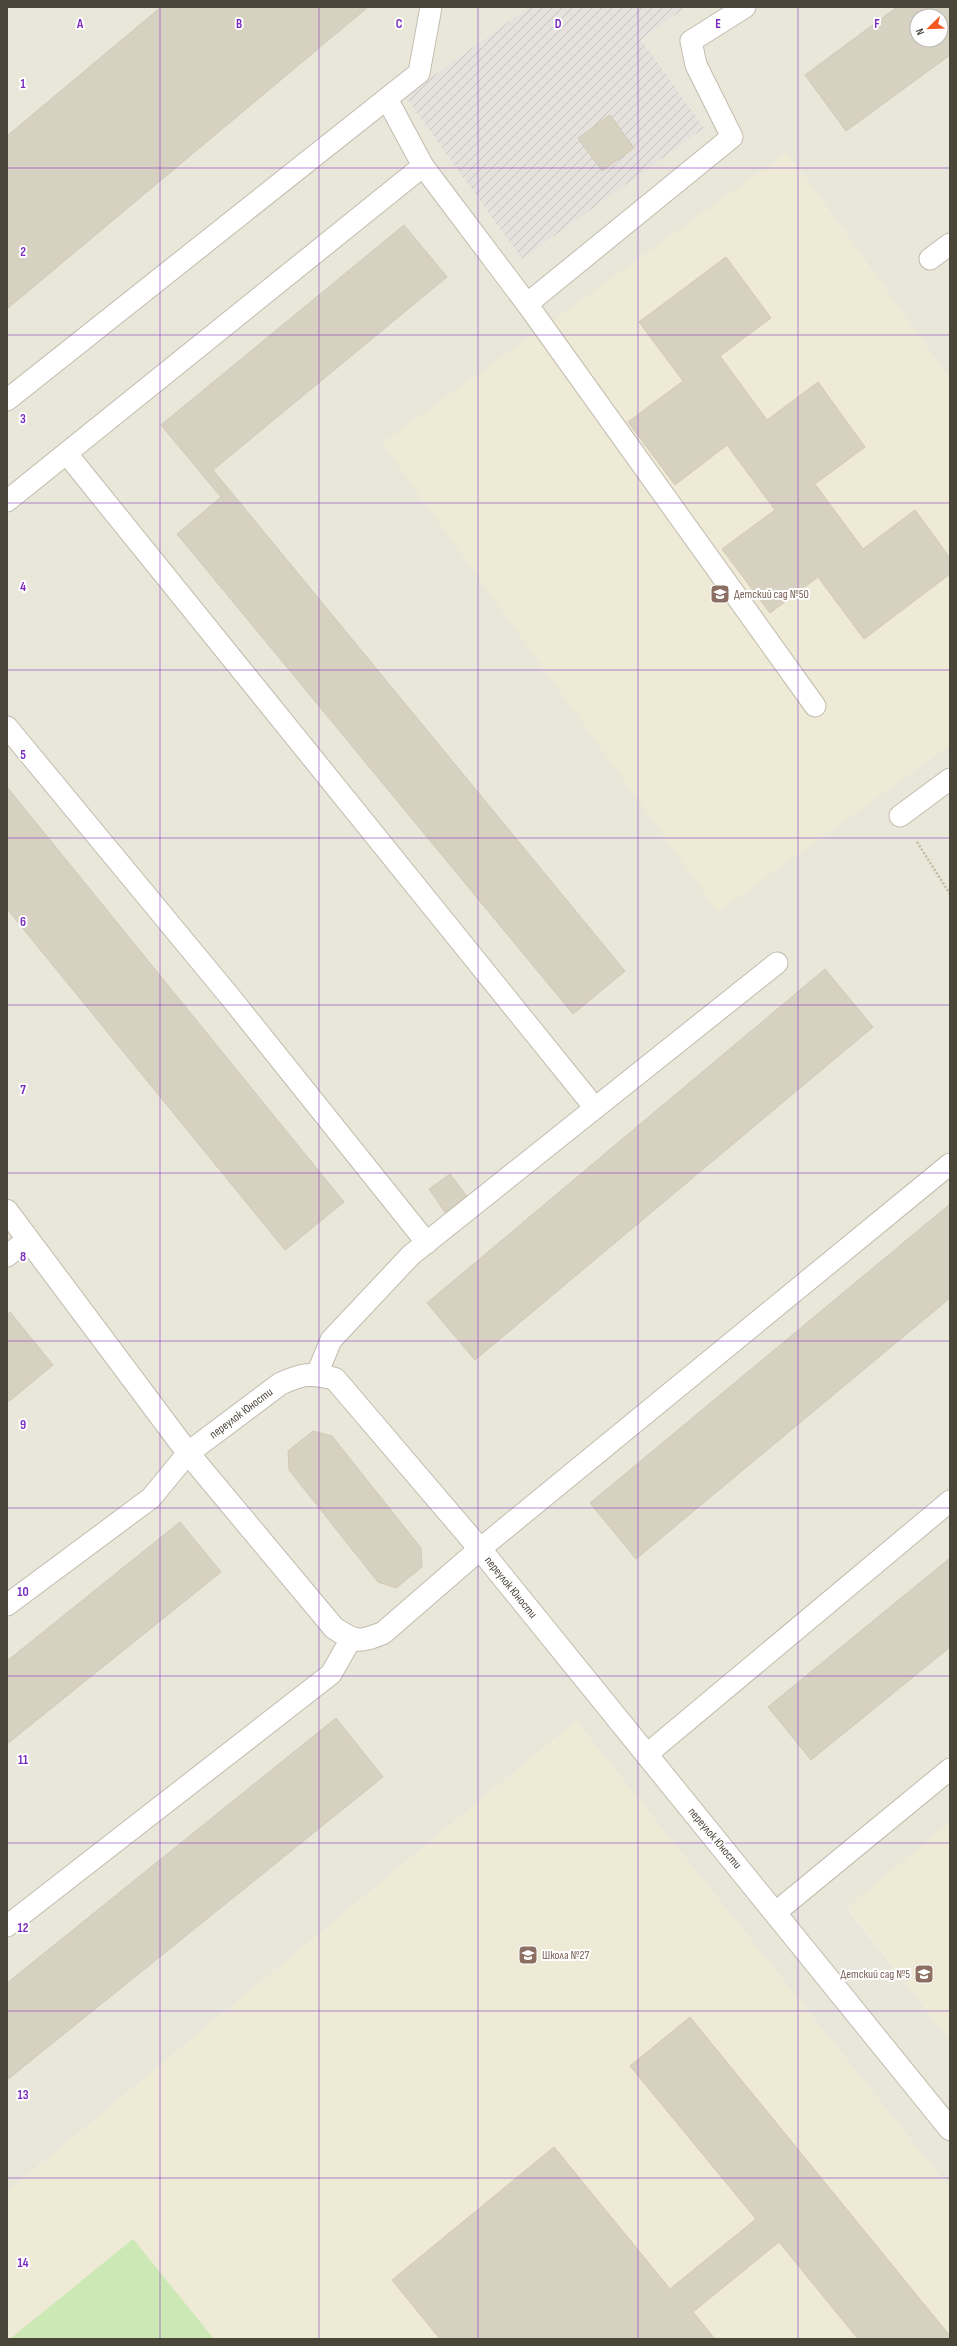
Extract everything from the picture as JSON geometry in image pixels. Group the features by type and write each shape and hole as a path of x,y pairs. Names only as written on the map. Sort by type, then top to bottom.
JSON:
{"street":[{"path":"7,1211 188,1453 334,1628 351,1638"},
{"name":"переулок Юности","path":"188,1453 280,1384 296,1376 317,1374 335,1379 480,1549 646,1755 776,1912 950,2129"},
{"name":"переулок Юности","path":"351,1638 364,1640 383,1633 480,1549"}],"lane":[{"path":"7,400 419,74 431,7"},
{"path":"527,304 732,137 696,65 691,42 745,7"},
{"path":"388,99 423,166 527,304 815,706"},
{"path":"7,501 423,166"},
{"path":"930,259 950,244"},
{"path":"67,454 595,1108"},
{"path":"7,726 231,998 427,1243"},
{"path":"900,816 950,779"},
{"path":"317,1374 330,1340 410,1255 777,963"},
{"path":"480,1549 950,1164"},
{"path":"7,1256 28,1239"},
{"path":"7,1606 151,1498 188,1453"},
{"path":"646,1755 950,1501"},
{"path":"7,1926 331,1674 351,1638"},
{"path":"776,1912 950,1769"}],"path":[{"path":"900,816 950,894"}],"shaded area":[{"path":"7,7 529,7 405,97 641,40 686,7 950,7 950,379 787,152 718,911 950,745 950,1822 847,1908 950,2040 950,2189 576,1721 7,2192"},
{"path":"529,7 686,7 641,40 704,128 522,259 405,96"},
{"name":"Детский сад №50","path":"787,152 950,379 950,745 718,912 382,443"},
{"name":"Школа №27","path":"576,1721 950,2189 950,2339 7,2339 7,2192"},
{"name":"Детский сад №5","path":"950,1822 950,2040 847,1907"}],"green space":[{"path":"133,2239 214,2339 10,2339"}],"building":[{"path":"161,7 368,7 7,309 7,136"},
{"path":"897,7 950,7 950,55 846,131 805,75"},
{"path":"610,115 634,148 602,171 578,138"},
{"path":"404,225 447,277 213,470 625,971 573,1014 177,534 221,497 161,425"},
{"path":"726,257 771,318 720,356 767,420 818,382 865,447 815,484 863,549 915,510 950,558 950,574 864,639 818,577 770,613 722,549 775,510 727,445 675,485 628,422 683,381 639,322"},
{"path":"7,787 344,1202 285,1250 7,909"},
{"path":"825,969 873,1027 475,1360 427,1303"},
{"path":"450,1174 471,1202 449,1218 429,1189"},
{"path":"950,1204 950,1298 636,1559 590,1503"},
{"path":"10,1312 53,1365 7,1403 7,1315"},
{"path":"313,1431 332,1436 421,1548 422,1567 396,1588 378,1582 289,1470 288,1451"},
{"path":"180,1522 221,1572 7,1744 7,1661"},
{"path":"950,1558 950,1647 811,1760 768,1707"},
{"path":"336,1718 383,1777 7,2080 7,1983"},
{"path":"690,2017 950,2336 950,2339 858,2339 779,2242 693,2312 715,2339 440,2339 392,2280 554,2147 670,2289 756,2219 630,2066"}],"place":[{"name":"Детский сад №50","path":"720,594"},
{"name":"Школа №27","path":"528,1955"},
{"name":"Детский сад №5","path":"924,1974"}]}
